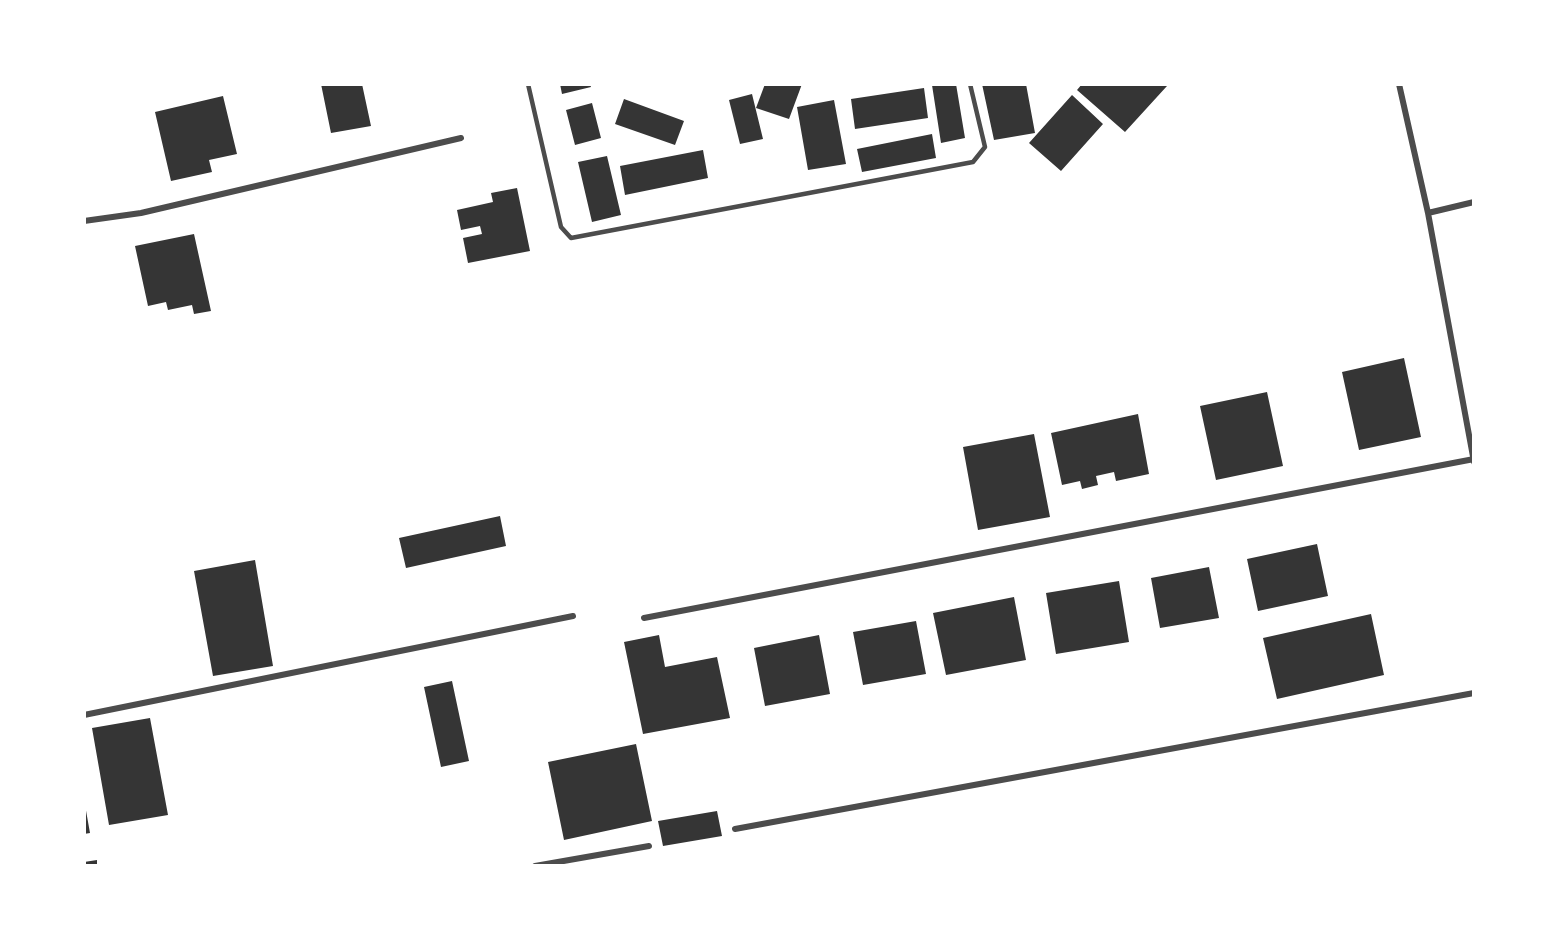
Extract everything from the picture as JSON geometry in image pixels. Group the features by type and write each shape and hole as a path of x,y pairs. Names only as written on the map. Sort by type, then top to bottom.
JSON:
{"street":[{"path":"644,618 1474,460 1428,213 1399,84"},
{"path":"84,220 141,213 461,138"},
{"path":"1428,213 1474,202"},
{"path":"84,715 573,616"},
{"path":"735,829 1474,693"},
{"path":"535,866 648,846"}],"lane":[{"path":"528,84 561,227 571,238 973,162 985,147 970,84"}],"building":[{"path":"321,84 362,84 371,126 331,133"},
{"path":"560,84 590,84 591,87 562,94"},
{"path":"765,84 802,84 789,119 756,108"},
{"path":"956,84 965,138 941,143 932,85"},
{"path":"982,84 1026,84 1035,133 994,140"},
{"path":"1082,84 1165,84 1167,86 1125,132 1077,90"},
{"path":"924,88 928,118 855,129 851,99"},
{"path":"752,94 763,139 740,144 729,100"},
{"path":"1072,95 1103,124 1061,171 1029,143"},
{"path":"223,96 237,154 209,160 212,172 171,181 155,112"},
{"path":"624,99 684,121 675,145 615,124"},
{"path":"834,100 846,164 808,170 797,107"},
{"path":"592,103 601,138 575,145 566,110"},
{"path":"932,134 936,158 862,172 857,149"},
{"path":"703,150 708,178 625,195 620,166"},
{"path":"607,156 621,215 592,222 578,162"},
{"path":"517,188 530,251 468,263 463,238 482,234 480,226 461,230 457,210 493,202 491,193"},
{"path":"194,234 211,311 194,314 192,305 168,310 166,302 148,306 135,246"},
{"path":"1404,358 1421,437 1359,450 1342,372"},
{"path":"1267,392 1283,466 1216,480 1200,406"},
{"path":"1138,414 1149,474 1116,481 1114,472 1096,476 1098,485 1082,489 1080,481 1062,485 1051,433"},
{"path":"1034,434 1050,517 978,530 963,447"},
{"path":"500,516 506,546 406,568 399,538"},
{"path":"1317,544 1328,596 1258,611 1247,559"},
{"path":"255,560 273,666 213,676 194,571"},
{"path":"1209,567 1219,618 1160,628 1151,578"},
{"path":"1119,581 1129,642 1056,654 1046,593"},
{"path":"1014,597 1026,660 946,675 933,613"},
{"path":"1371,614 1384,675 1277,699 1263,638"},
{"path":"916,621 926,674 863,685 853,632"},
{"path":"659,635 665,667 717,657 730,718 643,734 624,642"},
{"path":"819,635 830,694 765,706 754,648"},
{"path":"452,681 469,761 441,767 424,687"},
{"path":"150,718 168,815 109,825 92,728"},
{"path":"636,744 652,821 564,840 548,762"},
{"path":"84,805 90,833 84,834"},
{"path":"717,811 722,836 663,846 658,821"},
{"path":"97,860 97,866 84,866 84,862"}]}
